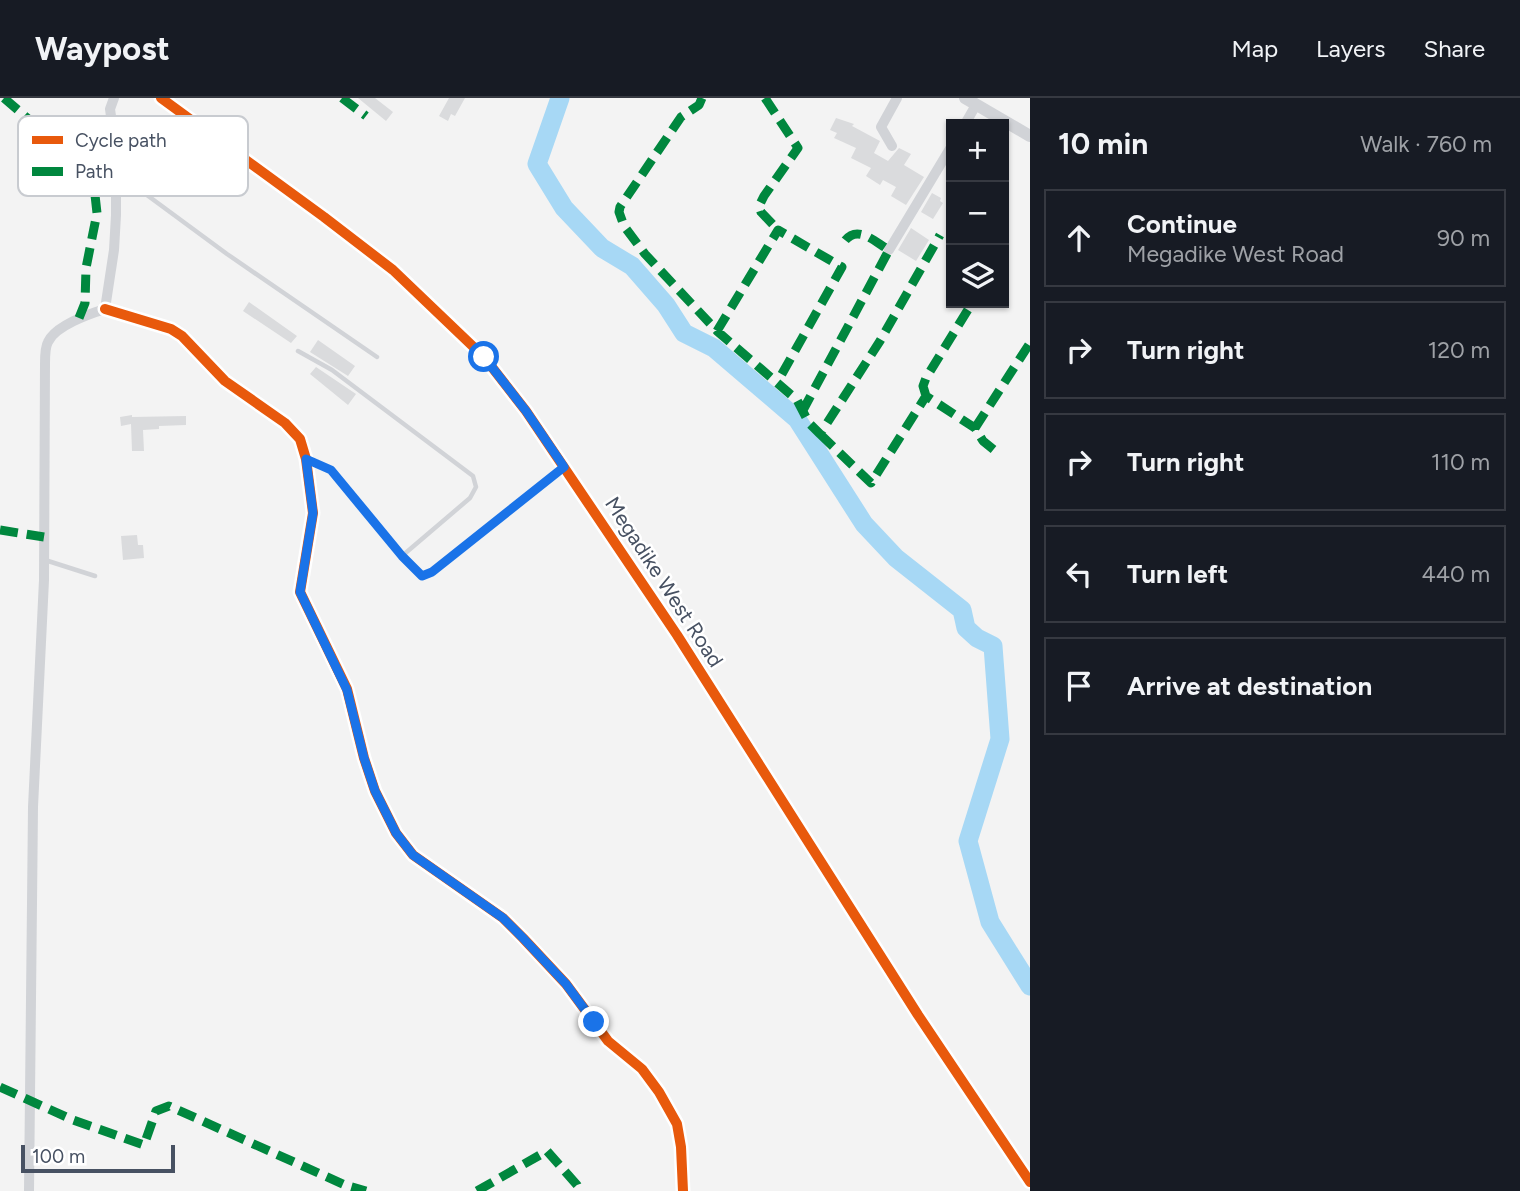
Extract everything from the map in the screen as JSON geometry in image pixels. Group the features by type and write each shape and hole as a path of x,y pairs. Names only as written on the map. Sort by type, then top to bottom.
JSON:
{"street":[{"path":"111,116 110,109 114,98"},
{"name":"Megadike West Road","path":"161,98 186,116"},
{"path":"892,146 881,127 897,98"},
{"path":"965,98 1030,136"},
{"path":"968,119 976,106"},
{"path":"889,250 946,155"},
{"name":"Megadike West Road","path":"248,162 393,270 484,357 526,411 677,635 918,1015 1030,1182"},
{"path":"105,309 114,250 115,196"},
{"path":"29,1191 33,807 44,559 44,364 48,341 59,330 79,318 105,309 171,329 225,381 293,430 300,439 306,459 313,513 300,592 347,690 375,791 396,833 413,855 503,918 566,984 608,1041 642,1069 677,1124 684,1191"}],"lane":[{"path":"148,196 376,357"},
{"path":"298,351 332,370 473,477 476,487 470,498 402,556"},
{"path":"306,459 331,470 402,556 422,576 427,576 564,467"},
{"path":"44,559 95,576"}],"building":[{"path":"358,98 375,98 393,112 386,121"},
{"path":"449,98 465,98 455,116 451,114 448,121 439,116"},
{"path":"836,118 854,124 852,126 880,141 874,153 888,161 899,148 911,154 904,165 924,177 906,205 891,196 896,187 883,180 880,185 866,176 871,168 851,158 856,148 834,138 837,133 830,130"},
{"path":"932,193 941,198 943,203 933,219 921,212"},
{"path":"911,228 929,240 916,261 898,250"},
{"path":"249,302 297,336 291,343 243,311"},
{"path":"318,340 355,366 348,376 310,352"},
{"path":"316,367 356,394 348,405 310,374"},
{"path":"186,416 186,425 159,426 159,429 143,430 144,451 132,451 131,424 121,426 120,417"},
{"path":"137,535 138,545 143,545 144,558 123,560 121,536"}],"waterway":[{"path":"560,98 537,164 564,208 602,248 632,266 666,305 684,333 714,348 797,419 864,524 896,558 962,610 966,628 977,638 993,646 1000,739 968,841 990,922 1030,986"}],"marked path":[{"path":"4,98 25,116"},
{"path":"342,98 366,116"},
{"path":"702,98 699,105 681,117 619,212 624,226 645,254 717,331 797,400 809,423 820,434 880,341 940,235"},
{"path":"765,98 798,148 759,206 761,212 778,230"},
{"path":"79,318 85,303 86,268 97,213 95,196"},
{"path":"717,331 778,230 842,267 778,381"},
{"path":"802,412 889,250 870,238 857,234 846,239 841,247"},
{"path":"926,396 923,386 926,378 969,308"},
{"path":"975,428 1030,343"},
{"path":"820,434 871,483 926,396 975,428 983,441 999,454"},
{"path":"0,530 44,537"},
{"path":"0,1087 73,1120 144,1145 156,1111 169,1106 345,1185 366,1191"},
{"path":"477,1191 547,1151 577,1185 579,1191"}],"cycle path":[{"path":"161,98 186,116"},
{"path":"248,162 393,270 484,357 526,411 677,635 918,1015 1030,1182"},
{"path":"105,309 171,329 182,336 225,381 285,423 300,439 306,459 313,513 300,592 347,689 375,791 396,833 413,855 503,918 566,984 608,1041 642,1069 677,1124 683,1191"}],"route":[{"path":"484,357 526,411 564,467 427,576 422,576 402,556 331,470 306,459 313,513 300,592 347,690 375,791 396,833 413,855 503,918 566,984 594,1022"}]}
